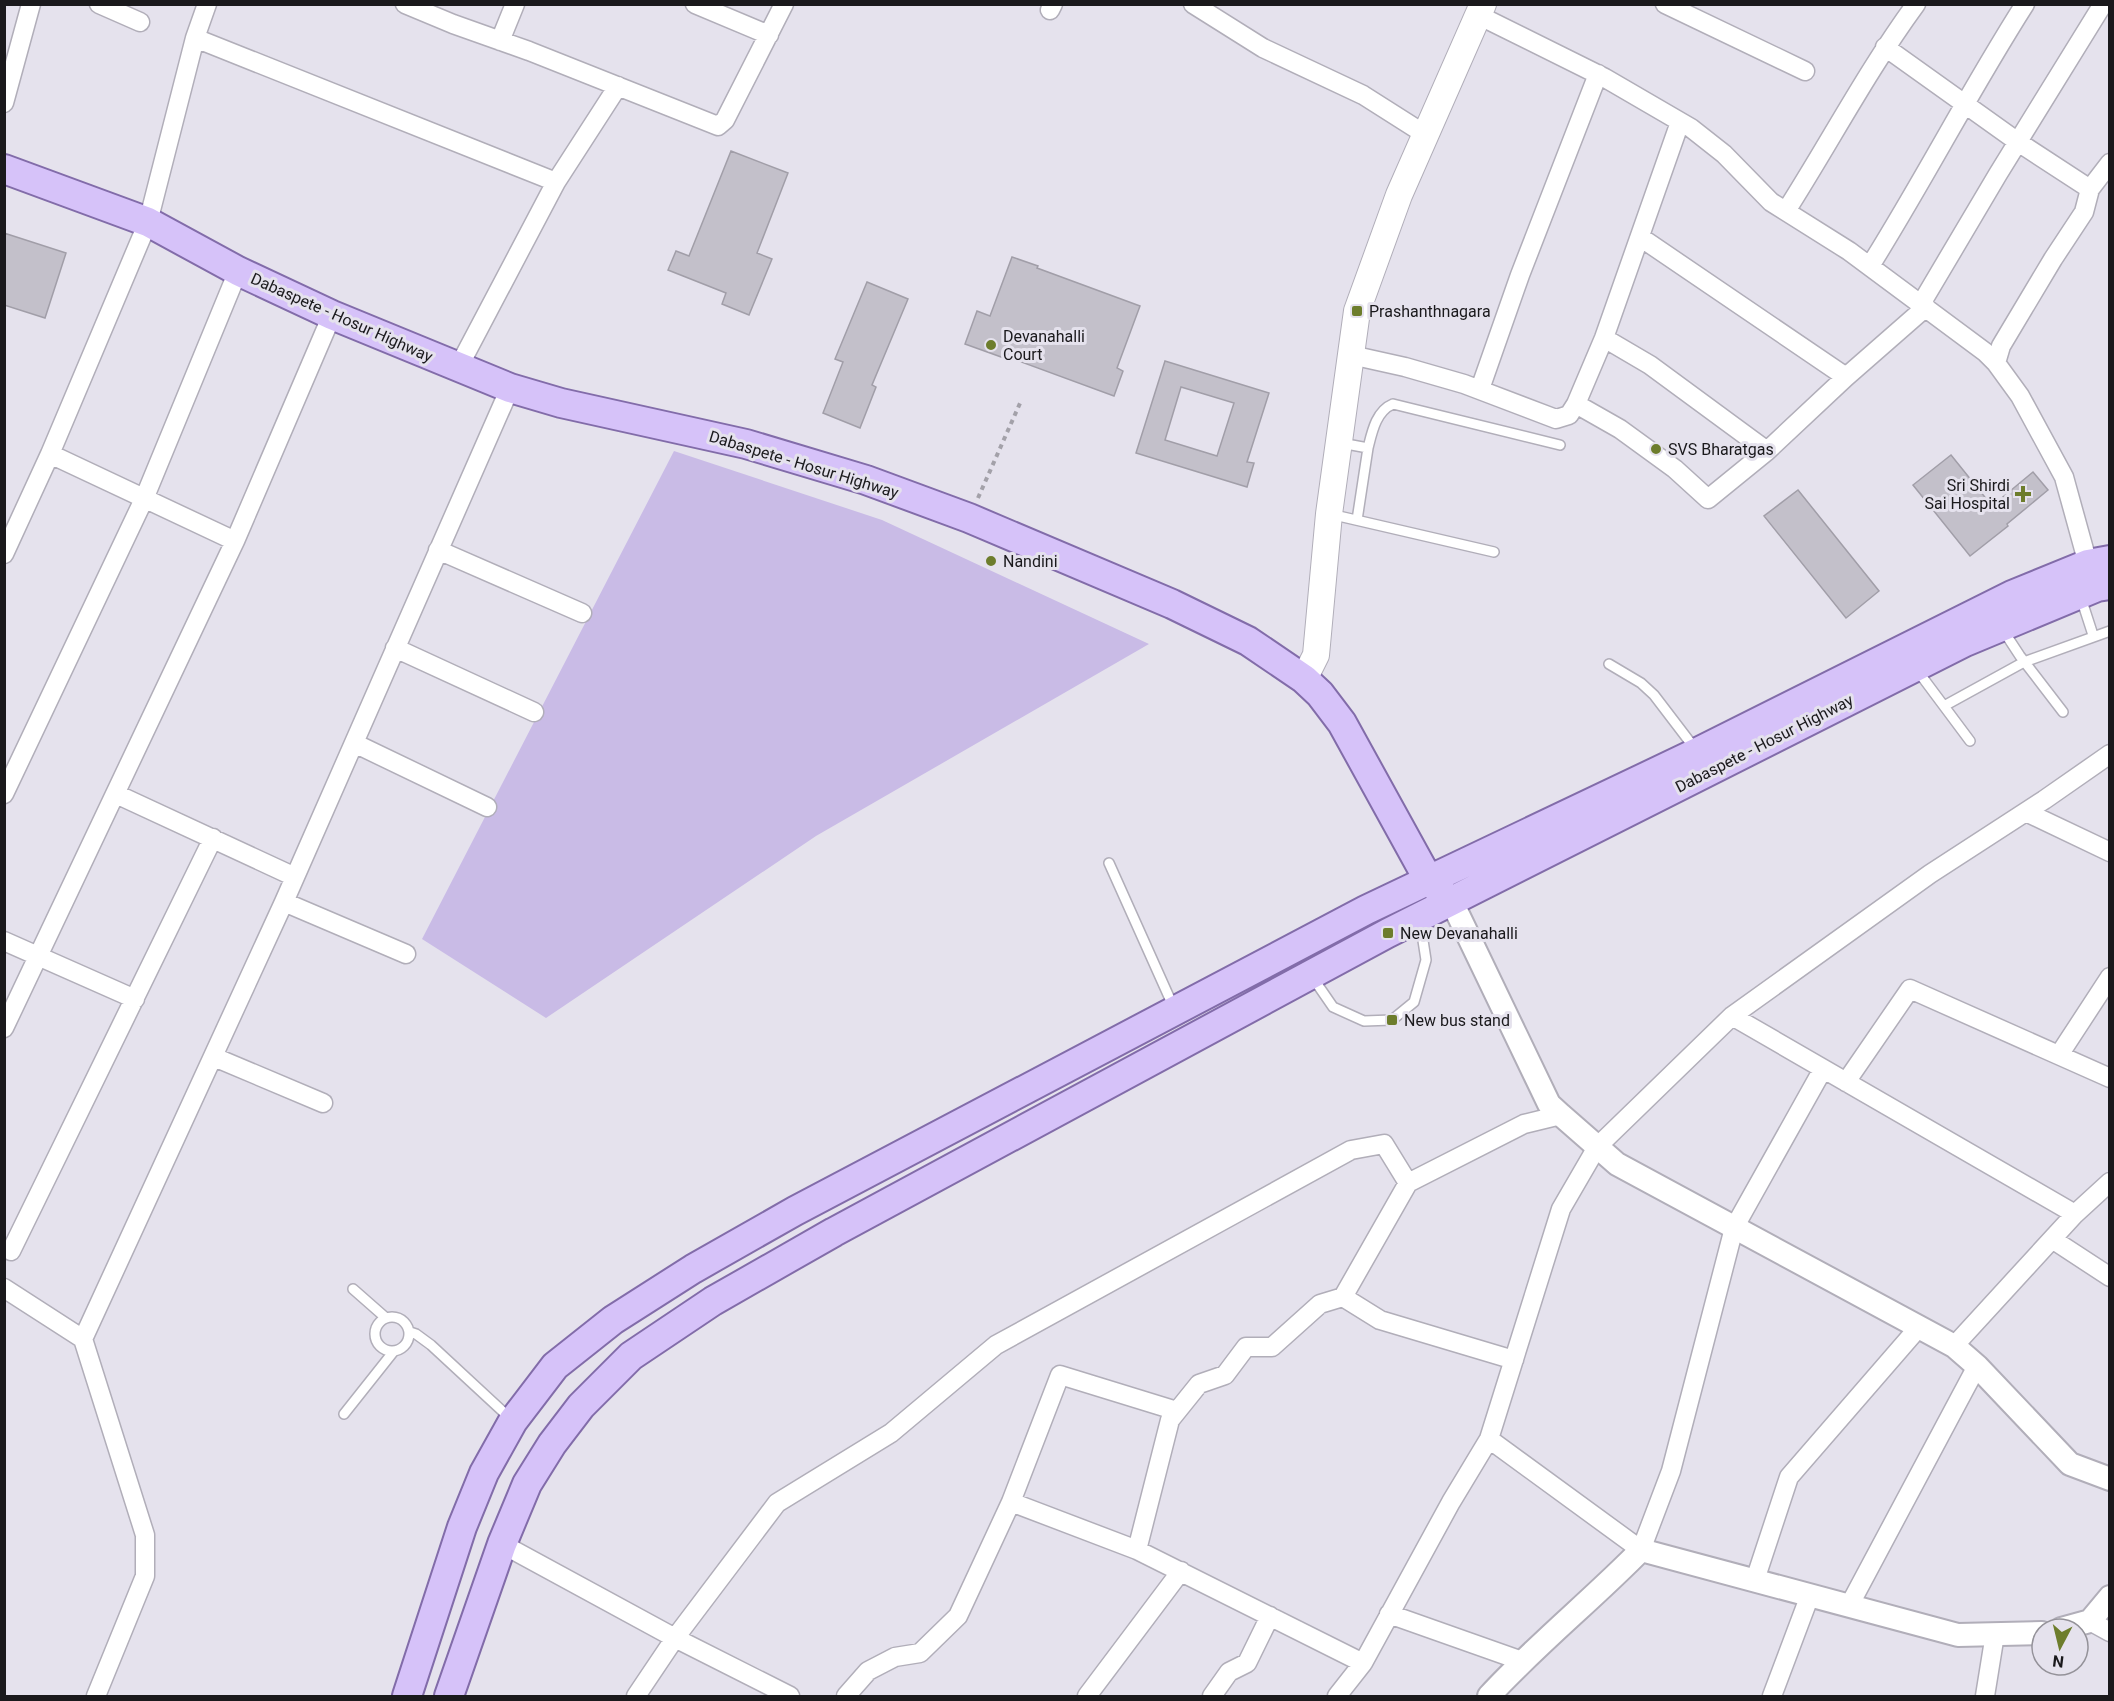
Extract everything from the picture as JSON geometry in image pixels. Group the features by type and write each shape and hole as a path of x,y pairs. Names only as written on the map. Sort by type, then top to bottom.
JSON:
{"main road":[{"path":"1304,679 1316,655 1329,514 1357,311 1399,195 1480,10"},
{"name":"Dabaspete - Hosur Highway","path":"4,169 148,222 238,271 332,315 510,388 561,403 746,444 866,480 969,518 1172,604 1248,641 1304,679 1320,694 1342,723 1428,879 1451,900 2097,578"},
{"name":"Dabaspete - Hosur Highway","path":"1428,879 1698,752 2012,595 2097,578"},
{"path":"449,1696 502,1544 527,1484 552,1444 581,1406 631,1356 713,1301 824,1238 1310,975 1409,905 1428,879"},
{"path":"407,1696 462,1527 484,1473 513,1421 555,1366 613,1320 693,1269 795,1211 1175,1011 1409,905 1451,900"}],"street":[{"path":"4,103 31,4"},
{"path":"99,4 140,22"},
{"path":"4,554 50,454 148,222 195,38 207,4"},
{"path":"405,4 718,126 725,120 784,4"},
{"path":"500,41 515,4"},
{"path":"695,4 769,35"},
{"path":"1192,4 1263,48 1363,95 1426,135"},
{"path":"1665,4 1805,71"},
{"path":"1786,211 1819,160 1885,47 1916,4"},
{"path":"1870,266 1900,220 1977,80 2025,4"},
{"path":"1576,404 1620,429 1675,469 1708,499 1767,451 1923,305 2018,142 2103,4"},
{"path":"1480,10 1598,74 1680,122 1724,154 1771,202 1870,266 1985,352 2020,396 2064,477 2097,578"},
{"path":"195,38 556,182"},
{"path":"1885,47 2018,142 2090,189"},
{"path":"1480,389 1520,275 1598,74"},
{"path":"458,368 556,182 618,86"},
{"path":"1351,355 1405,367 1480,389 1556,419 1569,415 1576,404 1604,338 1680,122"},
{"path":"1996,363 2001,346 2084,212 2090,189 2108,167"},
{"path":"1640,237 1846,377"},
{"path":"4,794 144,499 238,271"},
{"path":"4,1028 235,541 332,315"},
{"path":"1604,338 1650,365 1767,451"},
{"path":"83,1339 296,877 510,388"},
{"path":"50,454 235,541"},
{"path":"438,550 582,613"},
{"path":"395,648 534,711"},
{"path":"354,743 487,807"},
{"path":"1337,1696 1364,1663 1451,1502 1489,1439 1561,1209 1597,1147 1732,1016 1930,874 2026,812 2109,754"},
{"path":"116,794 296,877"},
{"path":"2026,812 2109,852"},
{"path":"11,1251 213,838"},
{"path":"1451,900 1549,1104 1597,1147 1617,1164 1954,1346 1977,1366 2070,1464 2109,1479"},
{"path":"284,902 406,954"},
{"path":"4,941 135,999"},
{"path":"2059,1055 2109,977"},
{"path":"1846,1082 1910,989 2109,1078"},
{"path":"1732,1016 2075,1214"},
{"path":"214,1057 323,1103"},
{"path":"1489,1696 1522,1661 1606,1586 1641,1550 1671,1471 1734,1228 1823,1069"},
{"path":"1137,1550 1170,1420 1199,1384 1225,1375 1246,1347 1272,1347 1320,1304 1343,1297 1408,1183 1524,1124 1561,1115"},
{"path":"636,1696 675,1638 777,1503 891,1433 996,1345 1351,1150 1384,1144 1408,1183"},
{"path":"1954,1346 2075,1214 2109,1182"},
{"path":"2052,1239 2109,1277"},
{"path":"5,1289 83,1339 145,1535 145,1576 96,1696"},
{"path":"1343,1297 1380,1320 1514,1360"},
{"path":"1755,1581 1789,1477 1919,1327"},
{"path":"1849,1606 1977,1366"},
{"path":"846,1696 868,1671 895,1657 920,1653 958,1616 1011,1502 1060,1375 1177,1411"},
{"path":"1489,1439 1641,1550 1958,1635 2030,1633"},
{"path":"1011,1502 1137,1550 1364,1663"},
{"path":"502,1544 675,1638 790,1696"},
{"path":"1087,1696 1181,1571"},
{"path":"1772,1696 1810,1595"},
{"path":"2100,1627 2109,1597"},
{"path":"1389,1614 1522,1661"},
{"path":"1212,1696 1229,1672 1247,1663 1270,1616"},
{"path":"1985,1696 1995,1634"}],"lane":[{"path":"1357,520 1368,448 1379,414 1393,404 1560,445"},
{"path":"1339,443 1368,448"},
{"path":"1329,514 1494,552"},
{"path":"2093,635 2097,578"},
{"path":"2002,627 2024,662 2063,712"},
{"path":"1944,706 2024,662 2109,631"},
{"path":"1609,664 1641,683 1654,695 1698,752"},
{"path":"1915,668 1970,741"},
{"path":"1109,863 1175,1011"},
{"path":"1310,975 1333,1007 1364,1021 1392,1020 1414,1002 1426,960 1409,905"},
{"path":"353,1289 386,1318"},
{"path":"386,1318 401,1319 408,1327 410,1332 408,1342 400,1350 384,1349 376,1341 378,1325 386,1318"},
{"path":"410,1332 430,1345 513,1421"},
{"path":"344,1414 394,1351"}],"path":[{"path":"969,518 1021,401"}],"shaded area":[{"path":"674,451 882,520 1149,644 816,836 546,1018 422,939"}],"building":[{"path":"731,151 788,173 757,253 772,259 749,315 722,304 726,293 668,270 676,251 689,256"},
{"path":"4,233 66,253 45,318 4,305"},
{"path":"1012,257 1140,306 1117,368 1123,371 1114,396 1005,356 1004,358 965,344 977,311 990,316"},
{"path":"867,282 908,299 872,385 876,387 860,428 823,413 843,362 835,359"},
{"path":"1165,361 1269,393 1247,462 1254,463 1247,487 1136,453","holes":["1181,387 1234,403 1217,456 1165,440"]},
{"path":"1951,455 1992,506 2033,472 2048,490 1970,556 1913,485"},
{"path":"1798,490 1879,591 1846,618 1764,516"}],"place":[{"name":"Prashanthnagara","path":"1357,311"},
{"name":"Devanahalli Court","path":"991,345"},
{"name":"SVS Bharatgas","path":"1656,449"},
{"name":"Sri Shirdi Sai Hospital","path":"2023,494"},
{"name":"Nandini","path":"991,561"},
{"name":"New Devanahalli","path":"1388,933"},
{"name":"New bus stand","path":"1392,1020"}]}
